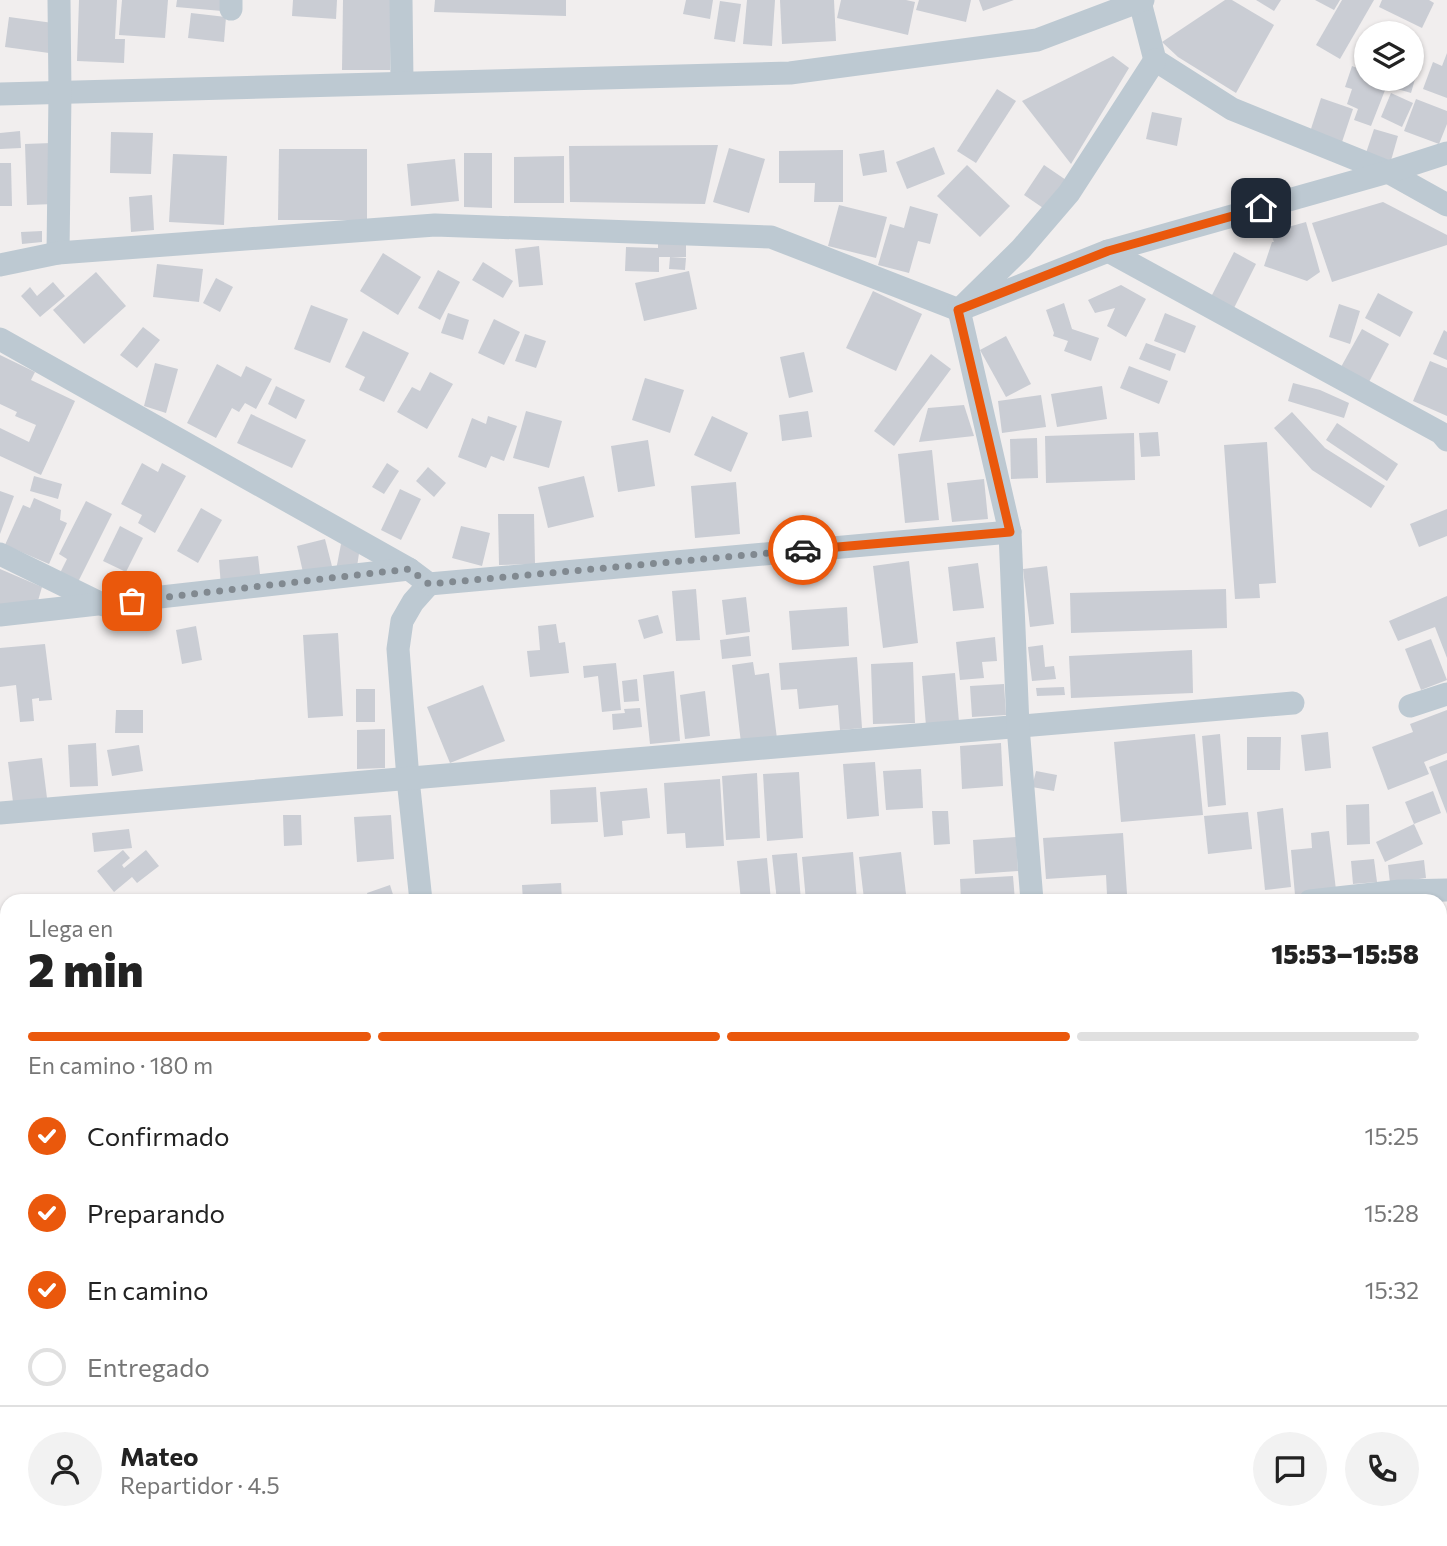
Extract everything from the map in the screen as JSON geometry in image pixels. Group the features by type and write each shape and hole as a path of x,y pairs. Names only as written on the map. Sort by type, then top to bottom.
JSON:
{"street":[{"path":"58,253 59,0"},
{"path":"401,0 402,81"},
{"path":"0,94 790,72 1037,40 1142,1 1155,60 1069,193 1021,249 958,310"},
{"path":"1155,60 1232,108 1388,172 1447,205"},
{"path":"0,265 58,253 435,225 771,237 958,310 1108,251 1447,153"},
{"path":"1108,251 1441,433 1447,440"},
{"path":"958,310 1010,532 1018,726 1031,894"},
{"path":"0,339 409,569 429,584 1010,532"},
{"path":"0,554 104,605"},
{"path":"0,615 409,569"},
{"path":"420,894 398,649 402,621 413,602 429,584"},
{"path":"1410,706 1447,694"},
{"path":"0,813 1293,703"},
{"path":"1373,894 1447,890"}],"building":[{"path":"79,0 117,0 115,39 125,39 124,63 77,61"},
{"path":"122,0 168,0 165,38 119,35"},
{"path":"177,0 223,0 222,11 176,7"},
{"path":"293,0 337,0 336,19 292,16"},
{"path":"343,0 390,0 390,70 342,70"},
{"path":"435,0 566,0 566,16 434,12"},
{"path":"686,0 713,0 710,19 683,14"},
{"path":"747,0 775,0 772,46 743,44"},
{"path":"780,0 834,0 836,41 782,44"},
{"path":"841,0 915,2 908,35 837,18"},
{"path":"919,0 971,0 966,22 916,10"},
{"path":"979,0 1014,0 983,11"},
{"path":"1225,0 1232,0 1274,25 1236,93 1178,57 1162,42"},
{"path":"1256,0 1281,0 1274,11"},
{"path":"1315,0 1340,0 1334,10"},
{"path":"1342,0 1374,0 1362,21 1354,21 1354,35 1340,59 1316,45"},
{"path":"1382,0 1429,0 1434,3 1424,24 1424,21 1408,21 1379,7"},
{"path":"720,1 741,4 735,42 714,39"},
{"path":"191,13 226,17 224,42 188,38"},
{"path":"9,17 53,23 49,53 5,47"},
{"path":"1447,53 1447,98 1424,89 1433,62 1442,66"},
{"path":"1113,56 1129,68 1071,164 1022,101"},
{"path":"1352,66 1354,91 1385,91 1371,126 1354,120 1358,109 1347,104 1352,89 1345,87"},
{"path":"997,89 1016,101 976,163 957,151"},
{"path":"1391,93 1413,103 1402,127 1381,117"},
{"path":"1321,98 1353,109 1342,142 1310,132"},
{"path":"1416,99 1447,111 1447,124 1439,144 1404,131"},
{"path":"1152,112 1182,118 1177,146 1146,139"},
{"path":"1374,129 1398,136 1390,164 1365,156"},
{"path":"20,131 21,148 0,149 0,133"},
{"path":"111,132 153,133 151,174 110,173"},
{"path":"52,143 54,204 27,205 25,144"},
{"path":"718,145 705,204 570,202 569,146"},
{"path":"934,147 945,174 907,189 896,162"},
{"path":"729,148 765,159 749,213 713,202"},
{"path":"279,149 367,149 367,220 278,220"},
{"path":"843,150 843,202 814,202 815,183 779,183 779,151"},
{"path":"884,150 887,172 863,176 859,154"},
{"path":"464,153 492,153 492,208 464,207"},
{"path":"173,154 227,156 224,225 169,222"},
{"path":"564,156 564,203 514,203 514,157"},
{"path":"455,159 459,201 411,206 407,164"},
{"path":"0,163 11,163 12,206 0,206"},
{"path":"967,165 1010,206 980,237 937,196"},
{"path":"1044,165 1069,182 1049,212 1024,195"},
{"path":"152,195 154,230 131,232 129,197"},
{"path":"1383,202 1447,235 1447,245 1332,282 1312,223"},
{"path":"839,205 887,217 876,258 828,246"},
{"path":"910,206 938,214 930,244 918,241 909,273 878,265 890,224 904,228"},
{"path":"1306,222 1320,272 1307,281 1264,266 1274,242 1270,232"},
{"path":"42,231 42,242 22,244 21,232"},
{"path":"686,238 686,257 659,257 659,272 625,271 626,247 658,248 658,239"},
{"path":"539,246 543,285 519,287 515,249"},
{"path":"1234,252 1256,264 1234,308 1211,297"},
{"path":"383,253 421,277 398,315 360,291"},
{"path":"670,257 686,258 685,270 669,269"},
{"path":"483,262 513,281 503,298 472,280"},
{"path":"157,264 203,269 199,302 153,297"},
{"path":"438,270 460,282 440,320 418,308"},
{"path":"689,271 697,309 644,321 635,283"},
{"path":"96,272 126,306 84,344 53,310"},
{"path":"216,278 233,287 220,312 203,303"},
{"path":"53,282 65,296 40,317 21,296 30,287 37,296"},
{"path":"1121,285 1146,299 1126,337 1107,326 1115,308 1095,313 1088,300"},
{"path":"873,291 922,314 896,371 846,348"},
{"path":"1378,293 1413,312 1400,337 1365,318"},
{"path":"1064,303 1072,329 1099,338 1091,361 1064,351 1068,341 1053,336 1046,310"},
{"path":"1339,304 1360,311 1350,344 1329,337"},
{"path":"311,305 348,319 330,363 294,349"},
{"path":"448,313 469,320 463,340 441,333"},
{"path":"1165,313 1196,326 1185,353 1154,341"},
{"path":"494,319 520,332 504,365 478,353"},
{"path":"143,327 160,340 137,368 120,355"},
{"path":"1362,329 1389,344 1369,382 1341,367"},
{"path":"1444,330 1447,332 1447,360 1433,354"},
{"path":"363,331 409,353 384,402 359,390 365,377 345,367"},
{"path":"525,334 546,341 536,368 515,361"},
{"path":"1006,336 1031,384 1006,397 980,350"},
{"path":"1146,343 1176,354 1170,371 1139,359"},
{"path":"804,352 813,392 789,398 780,357"},
{"path":"931,354 951,369 894,446 874,431"},
{"path":"0,355 35,372 31,380 75,401 41,475 0,456 0,428 29,442 36,425 15,416 17,412 0,404"},
{"path":"1430,361 1447,368 1447,416 1413,401"},
{"path":"155,363 178,369 166,413 144,406"},
{"path":"217,364 241,377 246,366 272,379 256,409 245,403 239,412 232,408 216,438 187,423"},
{"path":"1129,366 1168,381 1159,404 1120,388"},
{"path":"430,372 453,384 427,429 397,412 412,387 420,391"},
{"path":"645,378 684,390 670,433 632,420"},
{"path":"1293,383 1320,390 1349,403 1344,418 1288,401"},
{"path":"276,386 305,400 296,419 268,404"},
{"path":"1102,386 1107,419 1057,427 1051,394"},
{"path":"1041,395 1046,427 1002,433 998,401"},
{"path":"964,405 974,436 919,442 928,408"},
{"path":"526,411 562,421 549,468 513,458"},
{"path":"808,411 812,437 782,441 779,415"},
{"path":"1292,412 1325,448 1385,486 1371,508 1312,470 1274,428"},
{"path":"251,414 306,440 292,468 237,443"},
{"path":"488,416 517,426 504,461 491,456 486,468 458,457 472,418 486,424"},
{"path":"712,416 748,433 731,472 694,455"},
{"path":"1337,423 1398,464 1387,481 1326,440"},
{"path":"1158,432 1160,456 1141,457 1139,433"},
{"path":"1134,433 1135,480 1046,483 1045,436"},
{"path":"1037,438 1038,478 1011,479 1010,439"},
{"path":"648,440 655,486 618,492 611,446"},
{"path":"1267,442 1276,583 1259,584 1260,598 1235,599 1224,445"},
{"path":"932,450 939,520 905,523 898,454"},
{"path":"142,463 158,472 162,463 186,476 155,533 138,523 142,515 121,504"},
{"path":"387,463 399,471 384,494 372,487"},
{"path":"428,467 446,483 434,497 416,481"},
{"path":"34,476 62,484 58,499 30,491"},
{"path":"584,476 594,517 548,528 538,487"},
{"path":"984,479 988,519 952,522 947,483"},
{"path":"736,482 740,534 695,538 691,486"},
{"path":"400,489 421,499 401,540 381,530"},
{"path":"0,491 14,496 0,534"},
{"path":"34,498 61,510 60,520 67,523 49,564 5,545 23,505 30,508"},
{"path":"86,501 112,514 77,584 59,575 67,559 59,554"},
{"path":"201,508 222,520 198,563 177,551"},
{"path":"1447,509 1447,536 1419,547 1410,524"},
{"path":"498,514 534,514 535,564 499,565"},
{"path":"120,526 143,538 126,572 103,561"},
{"path":"461,526 490,533 482,566 452,558"},
{"path":"325,539 334,574 305,581 297,546"},
{"path":"341,544 360,547 356,573 336,570"},
{"path":"258,556 261,583 221,587 219,560"},
{"path":"909,561 918,643 883,648 873,566"},
{"path":"978,563 984,608 953,611 948,567"},
{"path":"1047,566 1054,624 1030,627 1023,569"},
{"path":"0,569 42,587 35,611 0,611"},
{"path":"142,572 144,584 137,585 135,573"},
{"path":"696,589 700,640 676,641 672,591"},
{"path":"1226,589 1227,628 1071,633 1070,593"},
{"path":"1447,596 1447,658 1435,627 1398,641 1389,621"},
{"path":"746,597 750,632 726,635 722,600"},
{"path":"847,607 849,646 792,650 789,611"},
{"path":"658,615 663,633 644,639 638,620"},
{"path":"556,624 559,643 565,642 569,673 530,677 527,651 540,650 538,626"},
{"path":"196,626 202,660 182,664 176,630"},
{"path":"338,633 343,716 308,718 303,635"},
{"path":"749,636 751,656 722,659 720,640"},
{"path":"995,637 997,661 982,662 984,678 960,680 956,642"},
{"path":"1431,639 1447,680 1421,690 1405,649"},
{"path":"45,644 52,700 32,699 34,721 20,722 16,685 0,687 0,648"},
{"path":"1043,645 1045,667 1054,666 1056,679 1032,681 1028,647"},
{"path":"1192,650 1193,693 1071,698 1069,656"},
{"path":"857,657 862,728 840,730 838,705 799,709 797,689 781,690 779,663"},
{"path":"753,662 755,675 769,673 777,739 741,743 732,665"},
{"path":"913,662 915,723 873,724 871,664"},
{"path":"616,663 621,710 602,712 598,676 584,678 583,666"},
{"path":"674,671 680,741 650,744 643,675"},
{"path":"955,673 959,722 926,726 922,676"},
{"path":"637,679 639,701 624,702 622,681"},
{"path":"1004,684 1006,715 972,717 970,686"},
{"path":"483,685 505,741 450,763 427,707"},
{"path":"1064,687 1065,695 1037,696 1036,688"},
{"path":"356,689 375,689 375,722 356,722"},
{"path":"705,691 710,736 685,739 680,695"},
{"path":"640,708 642,727 613,730 612,714 625,713 624,709"},
{"path":"116,710 143,710 143,733 115,733"},
{"path":"1447,710 1447,753 1424,762 1429,774 1388,790 1372,747 1413,732 1410,724"},
{"path":"385,729 385,768 357,769 357,730"},
{"path":"1328,732 1331,768 1305,771 1301,735"},
{"path":"1195,734 1203,815 1121,822 1114,742"},
{"path":"1220,734 1226,805 1208,807 1202,736"},
{"path":"1247,737 1281,737 1280,770 1247,770"},
{"path":"96,743 98,786 70,787 68,745"},
{"path":"1001,743 1003,786 962,789 960,746"},
{"path":"139,745 143,771 112,776 107,750"},
{"path":"42,758 47,798 13,802 8,762"},
{"path":"1447,760 1447,814 1429,767"},
{"path":"875,762 879,816 847,819 843,764"},
{"path":"921,769 923,808 886,810 883,771"},
{"path":"1036,771 1057,775 1054,791 1032,787"},
{"path":"799,772 803,838 767,841 763,774"},
{"path":"757,773 760,838 726,840 722,776"},
{"path":"720,779 724,846 686,848 685,833 667,834 664,783"},
{"path":"596,787 598,822 551,824 550,790"},
{"path":"647,788 650,818 622,821 623,835 604,837 600,792"},
{"path":"1433,791 1441,813 1414,824 1405,802"},
{"path":"1369,804 1370,844 1347,845 1346,805"},
{"path":"1283,808 1291,887 1265,890 1257,812"},
{"path":"932,811 948,811 950,844 934,845"},
{"path":"1248,812 1252,849 1208,854 1204,816"},
{"path":"283,815 301,815 302,845 284,846"},
{"path":"391,815 394,859 357,862 354,817"},
{"path":"1414,824 1423,844 1385,862 1376,842"},
{"path":"129,829 132,848 94,852 92,833"},
{"path":"1329,831 1336,890 1295,894 1291,850 1312,848 1311,833"},
{"path":"1123,833 1127,894 1107,894 1106,875 1046,879 1043,838"},
{"path":"1016,837 1018,871 975,874 973,840"},
{"path":"123,850 130,858 122,865 124,868 146,850 159,866 137,883 132,877 114,892 97,871"},
{"path":"853,852 856,894 805,894 802,857"},
{"path":"901,852 906,894 863,894 859,857"},
{"path":"797,853 800,894 776,894 772,855"},
{"path":"767,858 770,894 740,894 737,861"},
{"path":"1374,859 1377,882 1353,884 1351,861"},
{"path":"1424,860 1426,878 1390,883 1388,865"},
{"path":"1013,876 1014,894 961,894 960,879"},
{"path":"561,883 562,894 523,894 522,885"},
{"path":"390,885 393,894 367,894"}],"way so far":[{"path":"132,601 409,569 429,584 803,550"}],"route":[{"path":"803,550 1010,532 958,310 1108,251 1261,208"}]}
